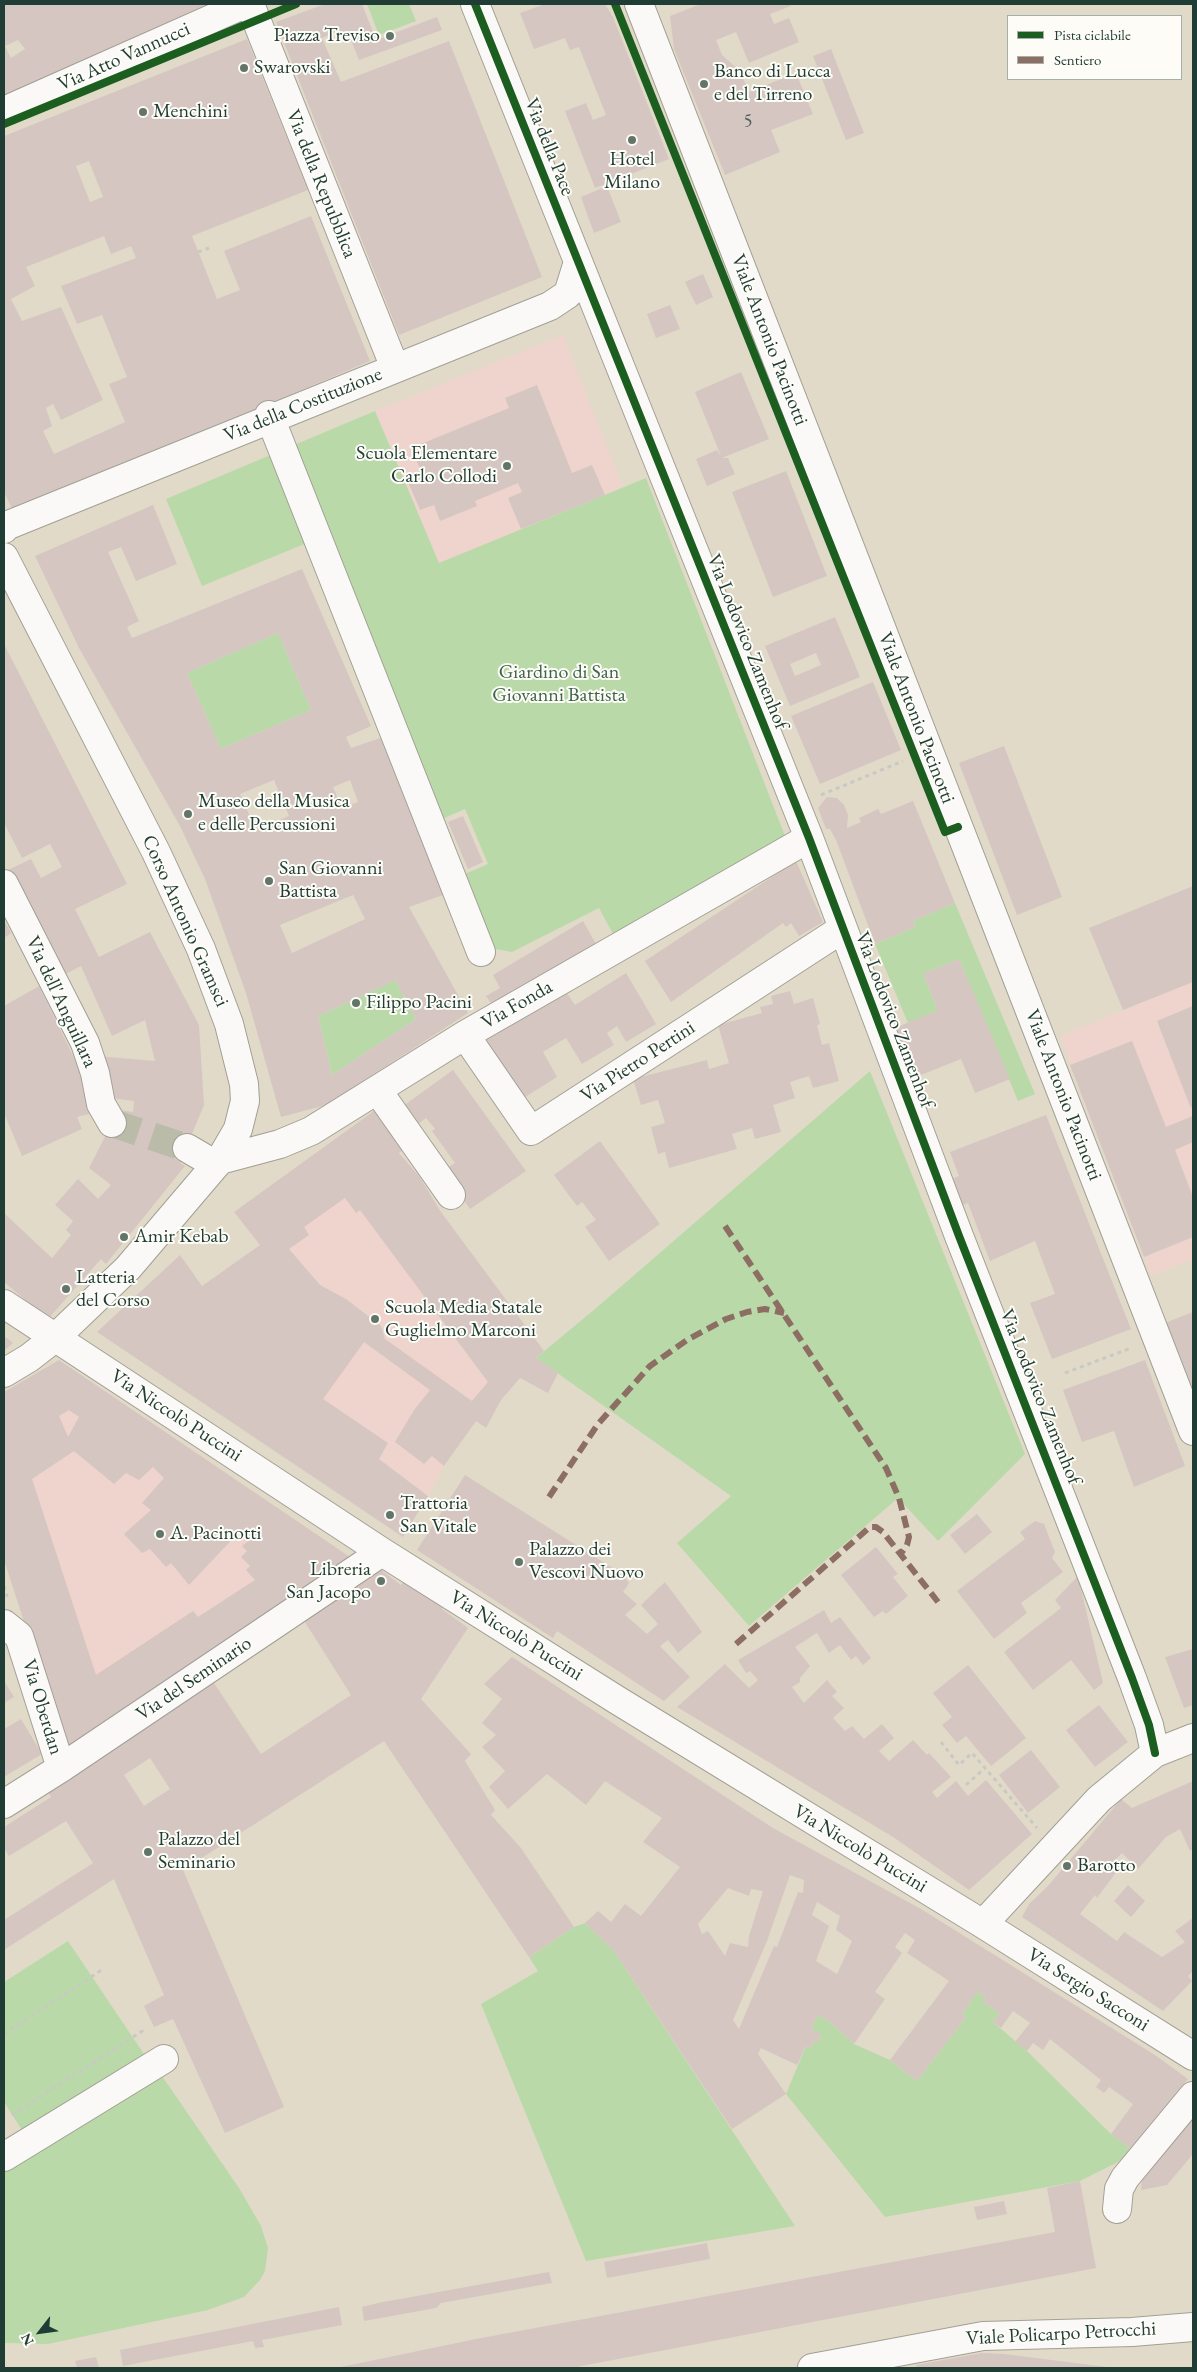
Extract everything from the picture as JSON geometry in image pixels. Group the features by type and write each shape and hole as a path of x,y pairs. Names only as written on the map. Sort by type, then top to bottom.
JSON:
{"street":[{"name":"Via Atto Vannucci","path":"4,110 244,4"},
{"name":"Via della Repubblica","path":"250,4 393,363"},
{"name":"Via della Pace","path":"475,4 594,301"},
{"name":"Viale Antonio Pacinotti","path":"639,4 1193,1432"},
{"name":"Via della Costituzione","path":"5,528 270,417 393,363 548,301 559,294 576,258"},
{"name":"Via della Costituzione","path":"270,417 550,306 568,294 576,258"},
{"name":"Via Lodovico Zamenhof","path":"594,301 808,838 959,1236 1132,1678 1149,1725 1155,1753"},
{"path":"270,417 481,952"},
{"name":"Corso Antonio Gramsci","path":"4,1373 30,1358 56,1337 128,1268 222,1161 246,1124 250,1102 241,1049 222,987 190,909 5,528"},
{"name":"Corso Antonio Gramsci","path":"4,557 164,868 212,976 234,1041 244,1084 245,1101 238,1129 222,1161"},
{"name":"Via Fonda","path":"222,1161 280,1144 310,1131 378,1091 465,1035 808,838"},
{"name":"Via dell'Anguillara","path":"4,884 85,1043 95,1073 101,1104 112,1123"},
{"name":"Via Pietro Pertini","path":"465,1035 530,1131 842,929"},
{"path":"378,1091 451,1195"},
{"path":"186,1148 222,1161"},
{"name":"Via Niccolò Puccini","path":"4,1304 382,1552 617,1700 983,1924"},
{"name":"Corso Antonio Gramsci","path":"4,1382 38,1363 47,1354 56,1337"},
{"name":"Via del Seminario","path":"4,1804 61,1768 382,1552"},
{"name":"Via Oberdan","path":"4,1624 19,1636 61,1768"},
{"path":"983,1924 1098,1799 1155,1753 1193,1738"},
{"name":"Via Sergio Sacconi","path":"983,1924 1193,2056"},
{"path":"4,2157 164,2059"},
{"path":"1117,2209 1119,2189 1125,2178 1193,2096"},
{"name":"Viale Policarpo Petrocchi","path":"812,2368 895,2360 983,2336 1132,2332 1193,2328"}],"path":[{"path":"198,252 209,248"},
{"path":"795,806 928,751"},
{"path":"1065,1373 1157,1338"},
{"path":"941,1742 959,1765 972,1754 1054,1847"},
{"path":"966,1785 985,1768"},
{"path":"4,2034 103,1969"},
{"path":"12,2115 144,2030"}],"shaded area":[{"name":"Scuola Elementare Carlo Collodi","path":"563,335 623,487 439,564 375,411"},
{"path":"1193,982 1193,1259 1151,1276 1060,1036"},
{"name":"Scuola Media Statale Guglielmo Marconi","path":"378,1108 407,1147 399,1153 419,1176 441,1212 493,1284 536,1358 558,1373 548,1393 520,1378 501,1400 486,1428 476,1421 444,1466 428,1496 379,1460 202,1286 260,1245 234,1212"},
{"name":"A. Pacinotti","path":"59,1360 356,1561 66,1751 4,1560 4,1392"}],"green space":[{"path":"367,4 409,4 416,21 379,35"},
{"name":"Giardino di San Giovanni Battista","path":"375,411 439,563 646,478 785,836 613,934 599,908 512,952 490,948 460,876 488,864 465,809 440,820 329,534 202,586 166,499"},
{"path":"278,633 311,710 221,749 187,673"},
{"path":"955,903 1035,1094 1018,1101 959,959 923,974 938,1010 908,1023 875,944 915,927 913,921"},
{"path":"395,980 416,1019 332,1075 318,1016"},
{"path":"870,1071 1025,1454 938,1541 898,1498 749,1626 677,1543 731,1496 536,1358"},
{"path":"585,1923 614,1951 795,2226 586,2261 481,2004 538,1971 529,1957 574,1927"},
{"path":"68,1941 148,2060 27,2138 4,2102 4,1982"},
{"path":"978,1991 985,1997 982,2001 999,2013 993,2022 1027,2051 1111,2134 1131,2149 1120,2161 1080,2181 885,2217 786,2094 806,2046 811,2048 814,2041 818,2042 821,2035 811,2029 818,2015 830,2022 854,2044 890,2060 917,2081 966,2017 962,2014"},
{"path":"160,2073 239,2188 261,2226 268,2248 265,2271 260,2280 244,2297 208,2310 48,2344 4,2343 4,2166"}],"building":[{"path":"4,4 232,4 4,101","holes":["18,40 25,49 11,58 5,46"]},
{"path":"325,4 362,4 376,40 437,17 442,30 359,60 351,40 337,32 322,38 341,82 449,41 542,277 399,335 276,22"},
{"path":"545,4 605,4 613,17 669,159 595,188 565,111 586,103 593,120 606,115 579,47 570,50 565,38 534,49 520,13"},
{"path":"701,4 790,4 791,6 770,14 774,24 789,18 799,42 749,63 736,32 716,40 722,55 740,71 749,92 796,73 813,114 771,130 780,152 725,175 674,49 670,16"},
{"path":"247,39 308,190 192,236 217,299 240,290 224,251 311,216 370,361 70,488 15,515 4,492 4,136","holes":["89,161 103,197 90,202 76,166","104,236 111,254 131,246 136,258 61,286 77,324 102,315 127,377 109,384 125,422 54,454 43,431 52,426 46,408 53,404 61,420 103,400 61,307 22,321 11,299 35,286 26,267"]},
{"path":"831,49 864,133 846,140 813,56"},
{"path":"607,186 621,222 594,233 581,197"},
{"path":"703,274 713,297 696,305 685,282"},
{"path":"670,305 680,329 656,338 647,314"},
{"path":"741,372 769,439 722,458 728,458 735,474 707,486 696,459 717,450 721,456 695,392"},
{"path":"537,385 572,473 592,465 605,495 521,529 508,498 522,492 518,483 475,501 477,506 440,521 434,505 420,510 406,477 421,471 411,448 509,408 505,398"},
{"path":"786,471 827,576 773,597 732,492"},
{"path":"153,505 177,564 136,581 121,547 108,552 139,621 127,627 132,638 302,569 371,726 346,737 351,748 383,737 446,894 409,907 468,1013 326,1105 281,1117 246,993 205,879 180,826 79,648 35,556","holes":["278,633 311,710 221,749 187,673","274,780 289,816 256,830 240,794","350,780 358,802 342,808 333,787","353,895 365,919 292,953 280,925","395,980 416,1019 332,1075 318,1016"]},
{"path":"835,617 860,677 790,706 765,646","holes":["816,653 821,665 795,676 790,664"]},
{"path":"4,644 127,884 75,909 99,957 150,932 199,1025 204,1105 180,1163 185,1166 106,1264 101,1259 48,1319 4,1282 4,1213 52,1258 71,1235 66,1230 73,1221 55,1205 78,1179 98,1199 111,1185 89,1168 112,1123 115,1109 133,1112 134,1101 112,1098 97,1056 155,1061 145,1020 112,1036 81,966 62,976 8,870 31,859 41,878 62,867 50,844 22,858 4,823"},
{"path":"873,682 901,750 820,784 791,716"},
{"path":"1004,746 1062,897 1017,915 959,763"},
{"path":"827,797 837,798 844,805 848,815 847,828 861,822 859,818 878,809 881,814 913,801 955,903 913,921 915,927 875,944 836,840 830,829 826,829 818,808"},
{"path":"463,816 483,862 468,869 448,822"},
{"path":"796,861 823,922 799,936 791,923 786,927 783,923 671,1002 645,961"},
{"path":"1193,886 1193,982 1123,1010 1089,928"},
{"path":"4,920 11,933 4,938"},
{"path":"583,921 596,944 493,1006 486,996 500,988 493,975"},
{"path":"959,959 1010,1079 975,1093 961,1059 916,1077 895,1028 938,1010 923,974"},
{"path":"626,973 656,1024 626,1042 617,1026 607,1033 614,1045 582,1064 566,1038 543,1052 557,1077 522,1099 480,1033 566,992 575,1005"},
{"path":"39,986 79,1068 89,1114 77,1117 82,1129 22,1156 4,1113 4,1006"},
{"path":"790,991 794,1004 813,998 820,1024 817,1025 822,1045 829,1043 839,1081 813,1088 809,1076 790,1082 795,1098 773,1105 781,1132 755,1139 752,1128 732,1134 737,1149 669,1168 665,1152 658,1154 651,1127 665,1123 658,1100 641,1105 633,1079 707,1060 709,1069 729,1063 718,1025 762,1013 760,1007 773,1004 771,996"},
{"path":"1193,1006 1193,1109 1190,1106 1157,1021"},
{"path":"1132,1041 1166,1127 1193,1116 1193,1142 1175,1150 1193,1197 1193,1237 1144,1257 1070,1065"},
{"path":"453,1070 526,1171 470,1209 443,1171 455,1163 432,1131 435,1129 426,1118 412,1129 399,1109"},
{"name":"Scuola Media Statale Guglielmo Marconi","path":"378,1108 407,1147 399,1153 419,1176 441,1212 544,1351 536,1358 558,1373 548,1393 520,1378 501,1400 486,1428 476,1421 444,1466 432,1456 424,1464 395,1442 414,1410 430,1390 364,1342 323,1399 388,1443 379,1459 428,1496 403,1537 97,1332 180,1255 202,1286 260,1245 234,1212","holes":["345,1198 356,1213 360,1210 488,1382 472,1401 385,1339 381,1326 346,1299 320,1285 289,1249 309,1235 304,1227"]},
{"path":"1046,1115 1131,1329 1052,1359 1030,1303 1055,1294 1035,1241 990,1261 968,1203 959,1207 949,1180 959,1176 950,1152"},
{"path":"600,1141 660,1224 609,1261 585,1227 596,1220 582,1202 577,1206 554,1175"},
{"path":"1193,1312 1193,1397 1165,1323"},
{"path":"4,1336 13,1343 4,1351"},
{"name":"A. Pacinotti","path":"59,1360 356,1561 66,1751 4,1560 4,1392","holes":["69,1410 79,1417 68,1437 59,1416","74,1451 114,1484 126,1473 139,1480 153,1467 164,1478 142,1503 151,1510 124,1534 142,1553 150,1549 166,1567 171,1563 189,1585 240,1531 250,1540 242,1546 247,1551 241,1557 250,1566 246,1570 255,1580 198,1617 193,1611 96,1675 32,1479"]},
{"path":"1145,1360 1185,1466 1134,1487 1114,1431 1082,1442 1063,1390"},
{"name":"Palazzo dei Vescovi Nuovo","path":"465,1475 622,1574 629,1583 623,1592 637,1604 625,1615 647,1634 658,1624 641,1605 665,1582 702,1632 678,1653 668,1640 660,1646 690,1677 664,1701 557,1631 553,1638 417,1550"},
{"path":"977,1514 992,1532 965,1554 950,1535"},
{"path":"1035,1521 1044,1524 1055,1552 1052,1558 1063,1572 1021,1603 1027,1613 994,1639 957,1591 1025,1539 1020,1532"},
{"path":"876,1547 898,1574 893,1577 908,1596 886,1614 883,1611 874,1617 841,1575"},
{"name":"Palazzo del Seminario","path":"381,1570 401,1585 404,1581 443,1606 442,1609 468,1628 421,1699 471,1754 465,1761 495,1810 491,1815 521,1848 574,1927 529,1957 384,1741 183,1870 284,2107 225,2133 173,2019 154,2027 144,2006 164,1995 114,1879 4,1950 4,1920 93,1863 66,1821 9,1856 4,1848 4,1827 51,1797 46,1789 210,1677 261,1754 351,1695 303,1619","holes":["150,1758 170,1789 144,1806 124,1775"]},
{"path":"1078,1576 1103,1683 1094,1690 1071,1660 1033,1690 1004,1652 1061,1608 1055,1600"},
{"path":"824,1610 831,1623 840,1617 871,1658 863,1665 856,1656 851,1660 840,1645 829,1653 817,1633 795,1647 810,1666 800,1678 800,1682 792,1687 804,1703 827,1680 837,1692 832,1696 844,1708 833,1718 845,1731 852,1726 864,1739 882,1724 894,1738 879,1751 889,1761 913,1740 927,1755 929,1753 951,1777 932,1792 937,1798 956,1781 968,1796 986,1780 1032,1834 969,1890 893,1837 677,1707 725,1664 749,1688 758,1680 750,1671 746,1673 738,1660"},
{"path":"1193,1649 1193,1705 1184,1708 1165,1657"},
{"path":"512,1657 773,1828 921,1909 1155,2055 1188,2079 1131,2149 1111,2134 1133,2104 1109,2087 1104,2093 1096,2087 1101,2080 1050,2039 1043,2050 1033,2043 1027,2051 1015,2042 1030,2023 1013,2011 1001,2028 993,2022 999,2013 982,2001 985,1997 978,1991 962,2014 966,2017 917,2081 890,2060 949,1981 907,1953 915,1940 905,1933 895,1947 902,1953 875,1992 885,1999 854,2044 830,2022 818,2015 811,2029 821,2034 818,2042 814,2041 811,2048 806,2046 797,2065 761,2048 758,2054 786,2094 732,2129 614,1951 585,1923 598,1911 611,1922 625,1904 641,1916 680,1867 643,1842 662,1818 605,1781 586,1805 547,1774 508,1809 489,1787 505,1771 482,1747 496,1735 482,1723 502,1699 484,1684","holes":["790,1875 804,1880 803,1893 798,1892 777,1947 774,1946 739,2029 733,2020 767,1941","728,1888 749,1896 751,1889 763,1891 749,1936 748,1947 730,1943 725,1956 708,1931 702,1934 698,1924","817,1902 840,1916 836,1930 852,1941 837,1974 816,1961 829,1926 812,1915"]},
{"path":"968,1665 1026,1738 991,1766 966,1736 957,1743 942,1725 952,1717 933,1693"},
{"path":"4,1681 14,1697 4,1703"},
{"path":"1099,1705 1128,1742 1095,1767 1066,1730"},
{"path":"21,1719 42,1754 4,1777 4,1729"},
{"path":"1031,1750 1060,1787 1028,1813 999,1775"},
{"path":"1193,1781 1193,1849 1190,1851 1180,1829 1166,1837 1138,1869 1122,1853 1115,1860 1120,1867 1097,1898 1095,1895 1080,1914 1117,1941 1124,1932 1162,1957 1185,1942 1175,1931 1193,1918 1193,1971 1188,1976 1192,1981 1163,2011 1022,1917 1029,1904 1048,1886 1121,1799 1132,1808"},
{"path":"1128,1885 1145,1901 1131,1917 1114,1901"},
{"path":"1193,2112 1193,2154 1167,2185 1141,2190 1142,2178"},
{"path":"1080,2181 1096,2268 571,2368 336,2368 476,2339 1055,2232 1047,2188"},
{"path":"1004,2201 1007,2214 977,2220 974,2207"},
{"path":"707,2243 710,2259 607,2278 604,2262"},
{"path":"549,2272 552,2283 441,2303 436,2308 364,2321 362,2307"},
{"path":"339,2307 342,2325 262,2340 264,2347 255,2348 253,2341 123,2366 120,2350"},
{"path":"982,2353 1115,2368 917,2368 916,2365"},
{"path":"96,2357 99,2368 77,2368 75,2361"}],"tunnel":[{"path":"112,1123 187,1148"}],"marked path":[{"path":"725,1226 886,1468 899,1498 909,1537 907,1545 900,1555"},
{"path":"549,1497 598,1424 650,1366 687,1340 726,1319 747,1312 765,1309 784,1313"},
{"path":"736,1644 870,1527 876,1527 883,1532 938,1602"}],"cycle path":[{"path":"4,124 296,4"},
{"path":"475,4 809,838 959,1236 1132,1678 1149,1725 1155,1753"},
{"path":"615,4 945,832 958,827"}],"place":[{"name":"Piazza Treviso","path":"390,36"},
{"name":"Swarovski","path":"244,68"},
{"name":"Banco di Lucca e del Tirreno","path":"704,84"},
{"name":"Menchini","path":"143,112"},
{"name":"Hotel Milano","path":"632,140"},
{"name":"Scuola Elementare Carlo Collodi","path":"507,466"},
{"name":"Museo della Musica e delle Percussioni","path":"188,814"},
{"name":"San Giovanni Battista","path":"269,881"},
{"name":"Filippo Pacini","path":"356,1003"},
{"name":"Amir Kebab","path":"124,1237"},
{"name":"Latteria del Corso","path":"66,1289"},
{"name":"Scuola Media Statale Guglielmo Marconi","path":"375,1319"},
{"name":"Trattoria San Vitale","path":"390,1515"},
{"name":"A. Pacinotti","path":"160,1534"},
{"name":"Palazzo dei Vescovi Nuovo","path":"519,1562"},
{"name":"Libreria San Jacopo","path":"381,1581"},
{"name":"Palazzo del Seminario","path":"148,1852"},
{"name":"Barotto","path":"1067,1866"}]}
